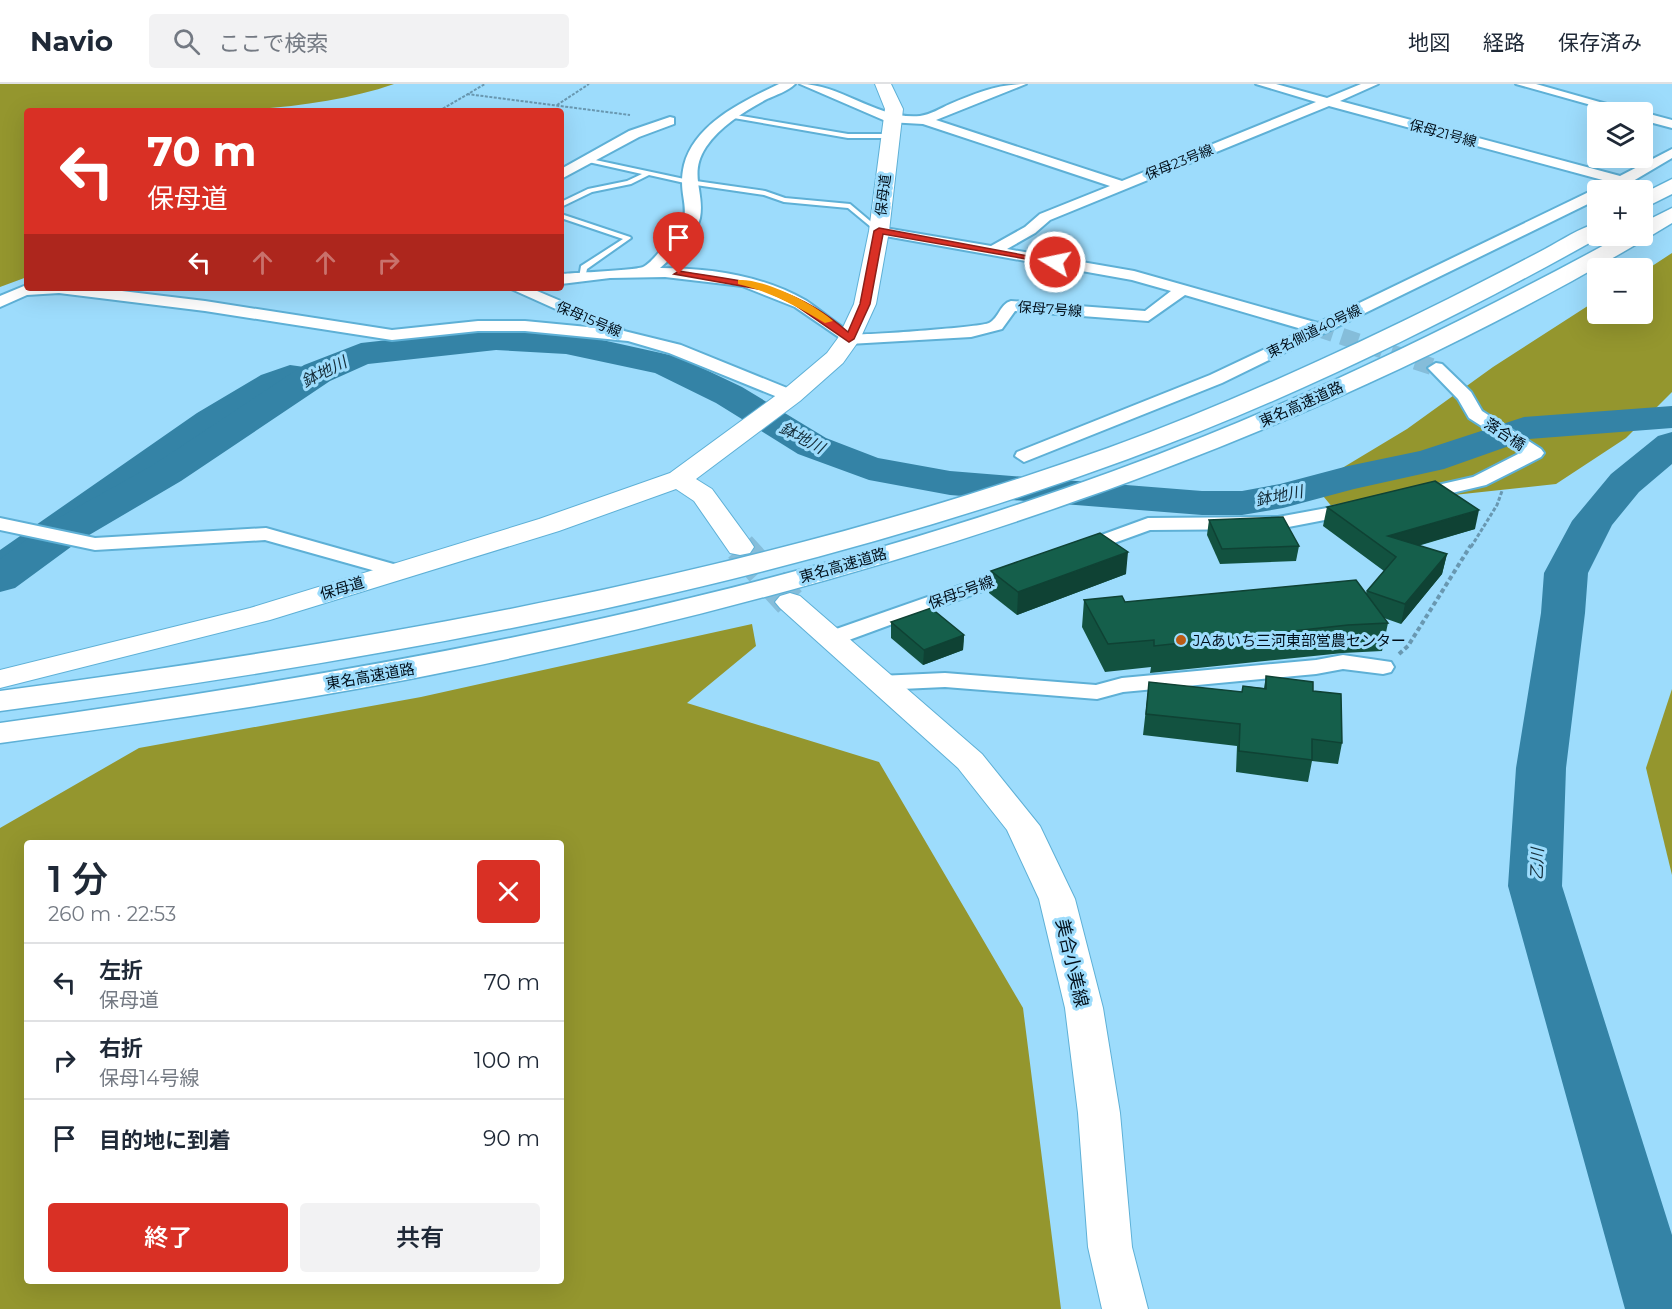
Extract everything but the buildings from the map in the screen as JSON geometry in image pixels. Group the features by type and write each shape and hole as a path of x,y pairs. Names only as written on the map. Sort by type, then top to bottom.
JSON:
{"highway":[{"path":"1653,196 1672,185"},
{"path":"1653,225 1672,214"},
{"name":"東名高速道路","path":"8,692 273,662 531,615 762,562 1087,465 1254,399 1418,324 1515,276 1587,235"},
{"name":"東名高速道路","path":"0,733 247,697 538,643 746,593 1030,508 1137,471 1261,422 1456,334 1555,284 1619,246"}],"street":[{"path":"645,274 687,230 692,218 693,197 689,182 699,146 730,116 789,84"},
{"path":"806,84 890,128 924,120 987,93 1020,84"},
{"path":"883,84 892,102 890,128"},
{"name":"保母21号線","path":"1262,84 1619,180"},
{"name":"保母23号線","path":"993,251 1030,230 1045,217 1372,84"},
{"path":"1522,84 1591,102"},
{"path":"1653,119 1672,124"},
{"path":"924,120 1121,185"},
{"path":"564,173 634,134 670,121"},
{"name":"保母道","path":"8,692 549,525 679,480 785,400 835,358 849,339 865,304 879,231 890,128"},
{"path":"1625,180 1672,153"},
{"name":"東名側道40号線","path":"1024,456 1216,379 1587,198"},
{"path":"879,231 1134,276 1317,328"},
{"path":"564,279 582,276 679,274 766,288 822,317 849,339"},
{"path":"0,302 24,291"},
{"path":"82,291 392,335 478,326 525,326 606,336 629,336 675,349 785,400"},
{"path":"136,298 148,291"},
{"name":"保母15号線","path":"524,291 629,336"},
{"name":"保母7号線","path":"849,339 971,332 996,327 1011,306 1148,316 1181,291"},
{"name":"落合橋","path":"1436,368 1465,396 1475,414 1534,453 1506,468"},
{"path":"1399,499 1479,481 1506,468"},
{"path":"679,480 703,495 741,547"},
{"path":"1060,556 1148,524 1278,523 1376,504"},
{"path":"0,524 95,544 266,534 397,571"},
{"name":"保母5号線","path":"831,639 1038,564"},
{"name":"美合小美線","path":"790,602 970,761 1023,826 1057,898 1084,1008 1099,1113 1110,1247 1125,1309"},
{"path":"879,683 945,680 1097,692 1122,685 1316,668 1343,662 1383,667"}],"lane":[{"path":"730,116 848,136 890,128"},
{"path":"586,160 689,182 765,193 784,200 850,206 879,231"},
{"path":"564,204 590,190 629,183 649,173"},
{"path":"564,217 628,238 584,268 582,276"}],"path":[{"path":"444,108 485,84"},
{"path":"468,94 557,106 589,84"},
{"path":"1383,667 1408,646 1497,505 1508,476 1506,468"}],"shaded area":[{"path":"0,84 394,84 352,96 270,108 24,108 24,278 0,287"},
{"path":"1672,253 1672,392 1626,438 1556,484 1333,508 1314,485 1407,429 1493,367 1587,306 1587,324 1653,324 1653,265"},
{"path":"752,624 756,646 687,703 879,762 1023,1008 1061,1309 0,1309 0,828 139,748 421,697"},
{"path":"1672,689 1672,875 1646,768"}],"water":[{"path":"290,365 333,371 225,424 0,588 0,550 197,413 261,375"}],"waterway":[{"name":"鉢地川","path":"0,579 64,532 167,473 261,408 317,373 361,354 496,339 566,343 666,365 729,395 812,446 869,468 950,483 1202,503 1242,503 1283,496 1348,478 1430,461 1524,428 1672,417"},
{"name":"乙川","path":"1660,1309 1535,886 1541,768 1563,613 1566,573 1593,521 1625,483 1672,444"}],"tunnel":[{"path":"1317,328 1436,368"},
{"path":"740,547 790,602"}],"slow traffic":[{"path":"742,282 766,288 796,301 828,321"}],"place":[{"name":"JAあいち三河東部営農センター","path":"1181,640"}],"route":[{"path":"679,274 732,280 766,288 796,301 830,322 849,339 865,304 879,231 1055,262"}]}
